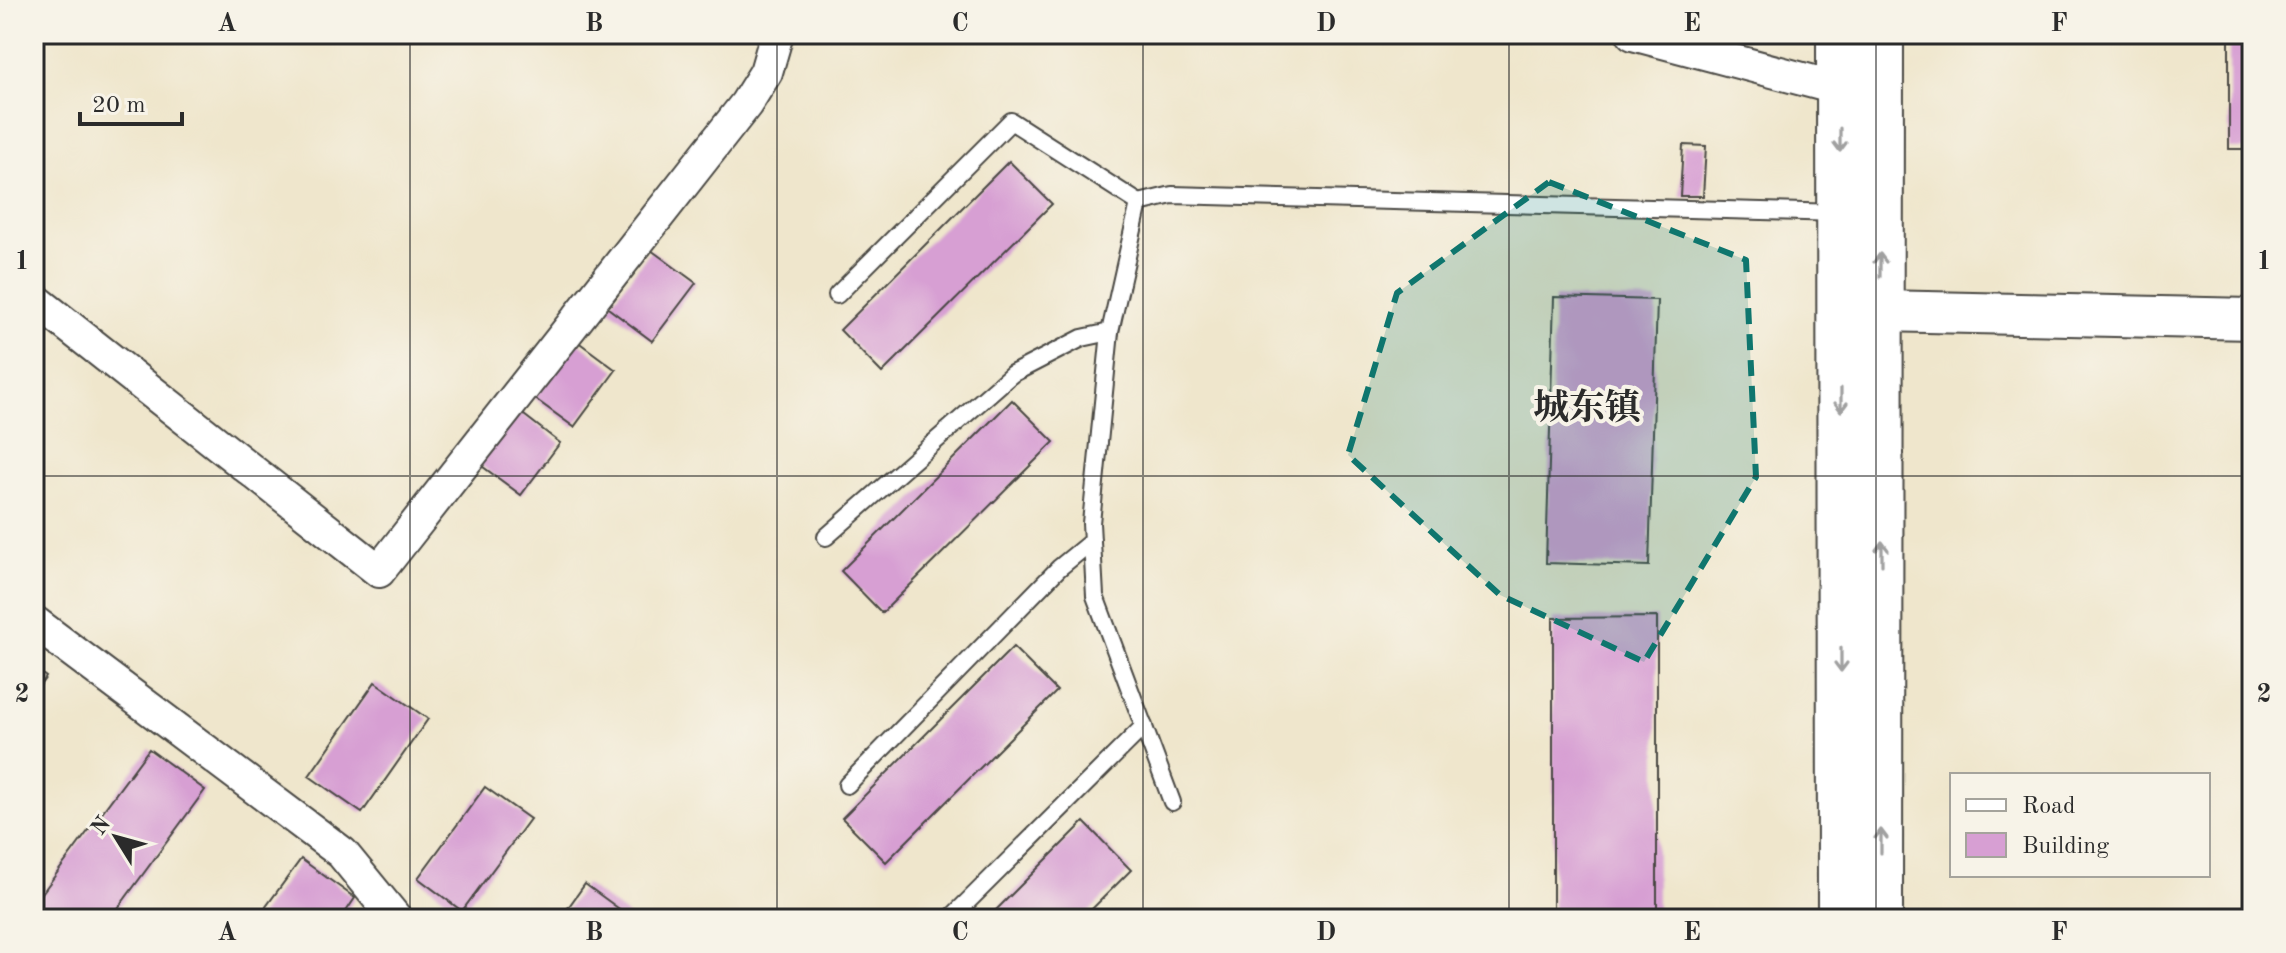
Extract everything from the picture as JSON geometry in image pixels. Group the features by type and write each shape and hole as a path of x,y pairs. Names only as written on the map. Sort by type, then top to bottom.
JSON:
{"main road":[{"path":"1839,34 1860,89 1860,309 1880,919"},
{"path":"1860,89 1881,34"},
{"path":"1840,919 1860,309"}],"street":[{"path":"34,299 379,571 746,104 766,72 777,34"},
{"path":"1633,34 1860,89"},
{"path":"1860,309 2252,319"},
{"path":"34,622 342,853 396,919"}],"lane":[{"path":"837,295 1011,121 1139,203 1172,195 1860,214"},
{"path":"1139,203 1110,332 1092,541 1095,596 1172,802"},
{"path":"826,537 1012,374 1082,338 1110,332"},
{"path":"847,785 1059,568 1092,541"},
{"path":"950,919 1144,726"}],"highlighted area":[{"path":"1549,182 1746,260 1756,477 1644,662 1500,595 1348,455 1397,293"}],"building":[{"path":"2229,34 2252,34 2252,149 2229,149"},
{"path":"1683,145 1706,146 1703,196 1680,196"},
{"path":"1009,161 1052,204 882,373 840,330"},
{"path":"651,250 696,283 652,341 608,308"},
{"path":"1554,297 1657,300 1649,566 1546,563"},
{"path":"577,341 616,370 574,427 534,398"},
{"path":"1012,400 1054,442 882,613 841,571"},
{"path":"515,408 560,443 521,495 475,461"},
{"path":"1657,617 1657,919 1553,919 1553,618"},
{"path":"1013,647 1057,691 886,862 842,818"},
{"path":"34,668 46,677 34,694"},
{"path":"375,682 428,719 362,813 309,776"},
{"path":"149,749 205,790 110,919 34,919 34,904"},
{"path":"485,787 530,819 462,911 418,878"},
{"path":"1084,822 1131,870 1082,919 987,919"},
{"path":"301,859 355,898 341,919 257,919"},
{"path":"585,884 633,919 560,919"}],"district":[{"name":"城东镇","path":"1587,410"}]}
